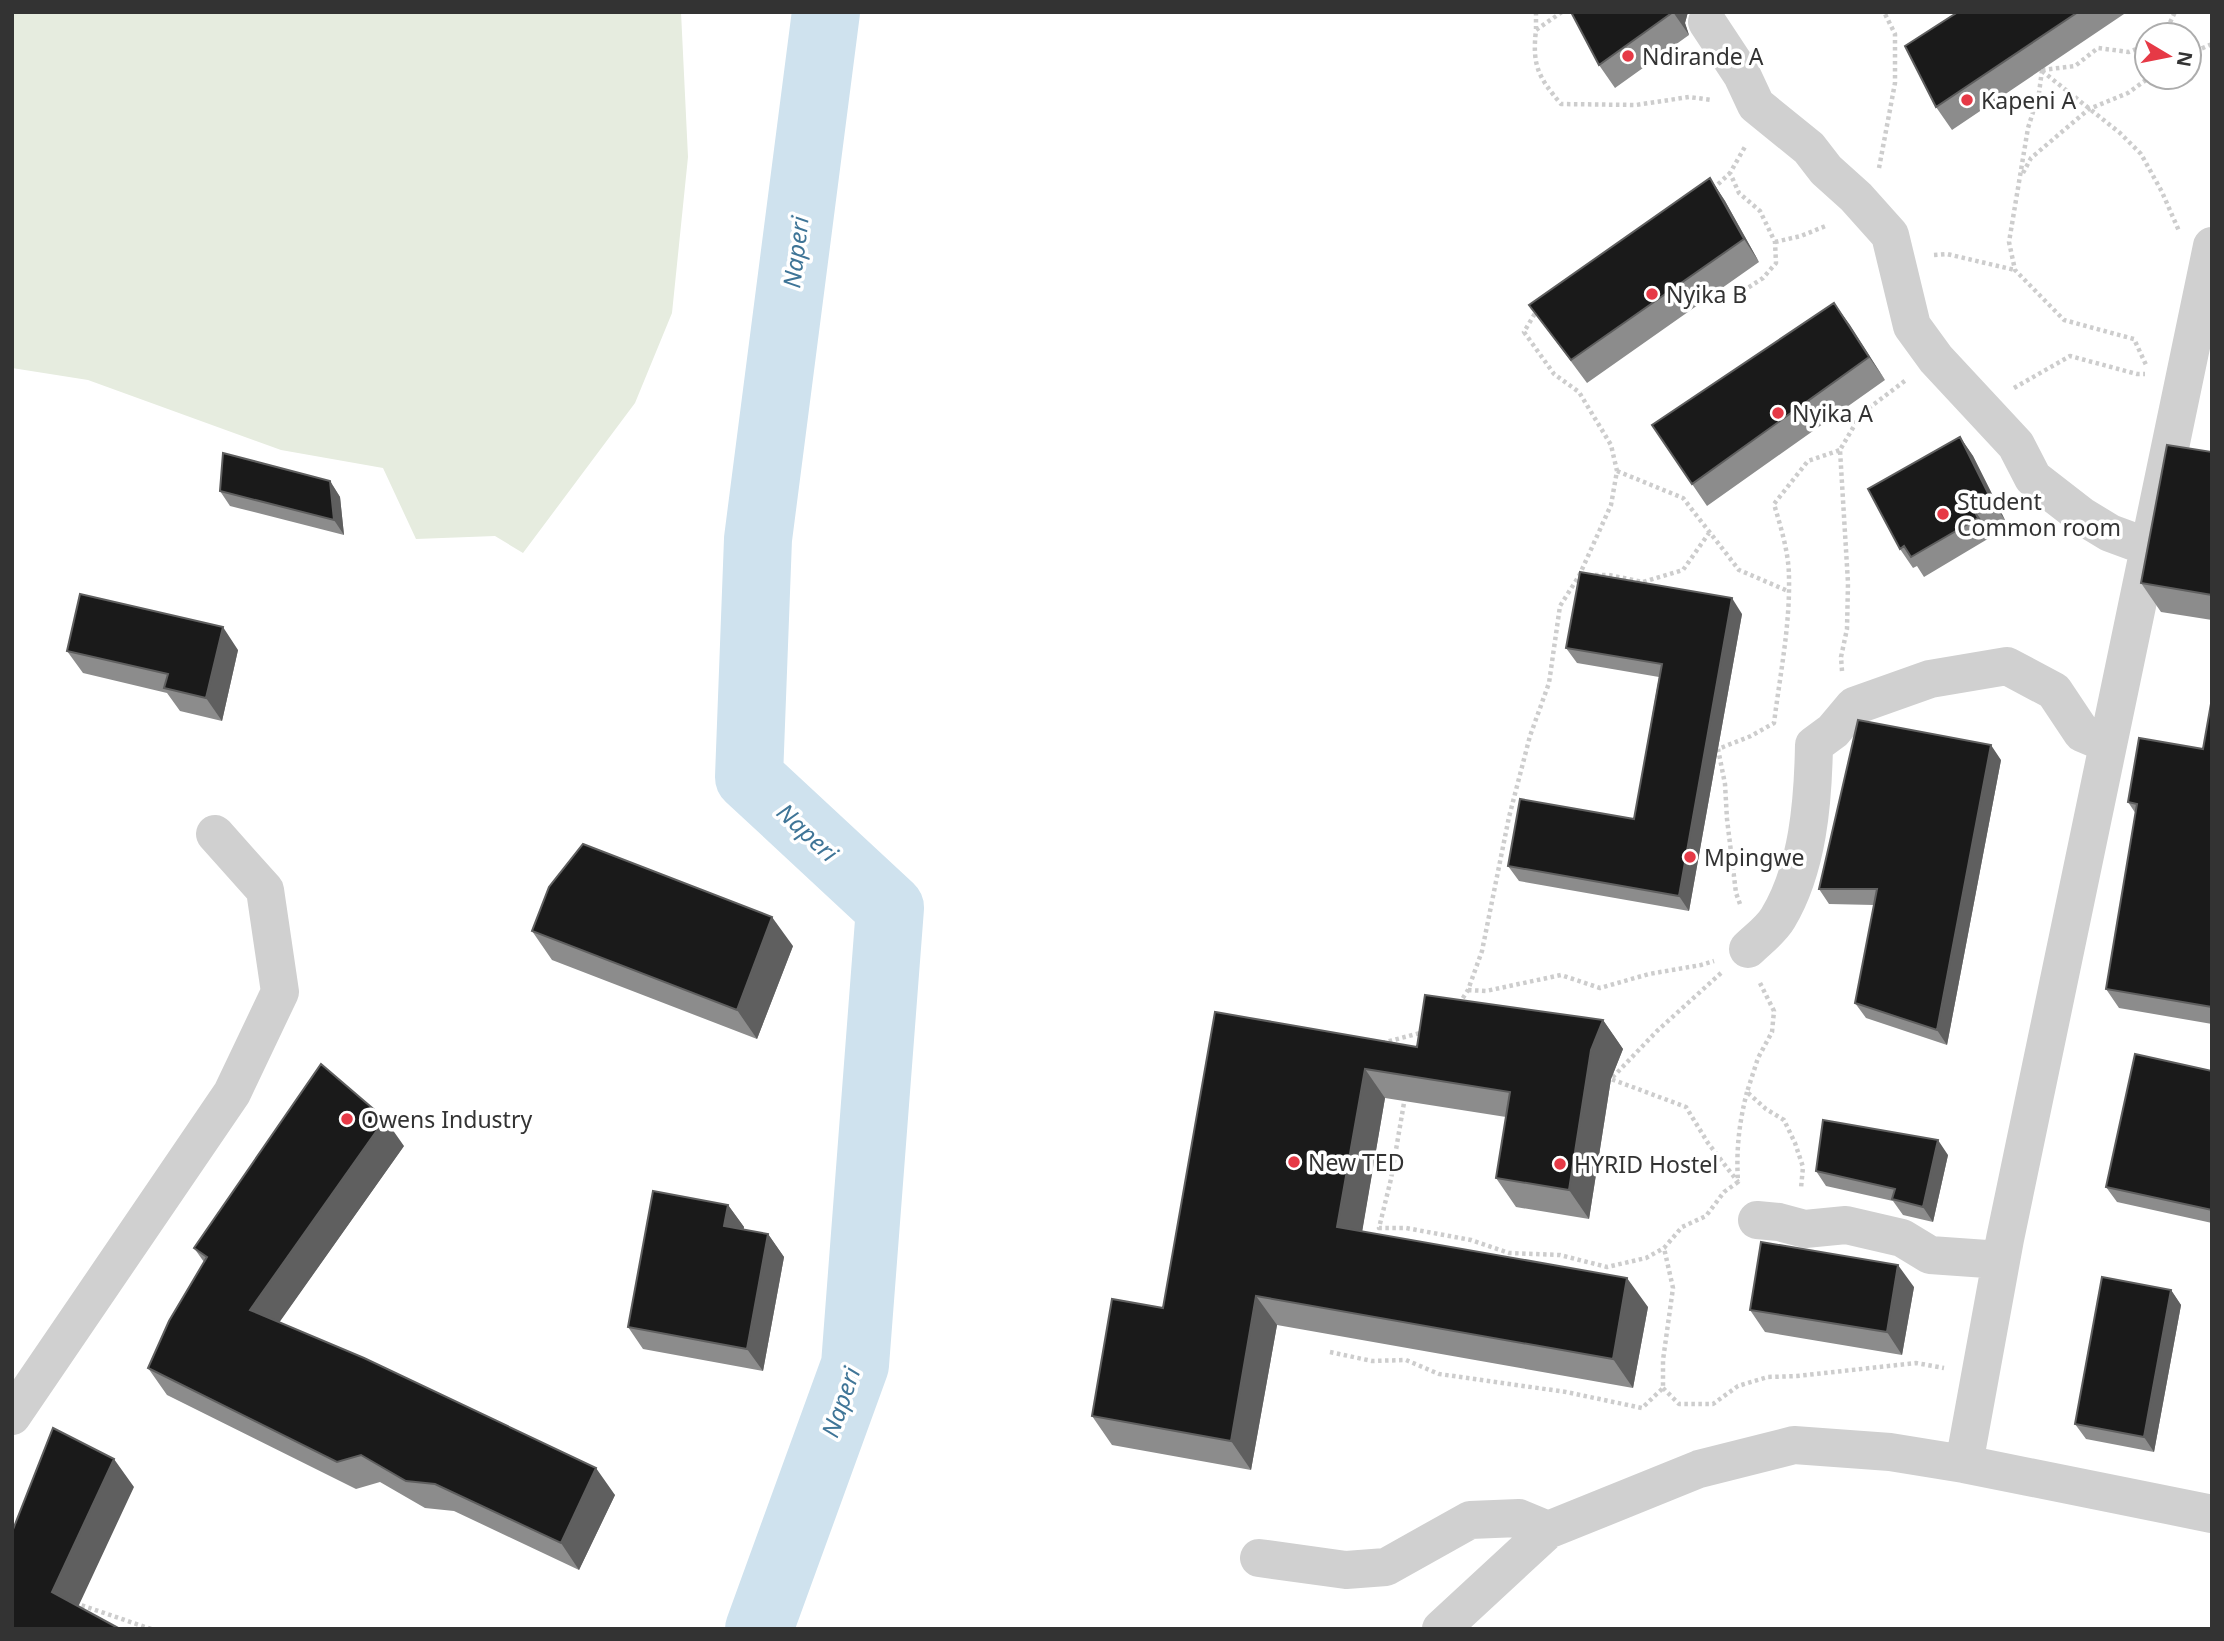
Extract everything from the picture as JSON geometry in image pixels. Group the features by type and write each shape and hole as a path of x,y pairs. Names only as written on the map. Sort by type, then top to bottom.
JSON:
{"street":[{"path":"1707,22 1742,75 1756,105 1809,148 1826,170 1890,235 1912,326 1936,359 2016,445 2033,478 2082,516 2110,533 2148,547"},
{"path":"1964,1464 2001,1260 2208,264"},
{"path":"1748,949 1777,921 1797,879 1813,780 1814,745 1833,731 1854,706 1930,679 2007,666 2054,691 2082,733 2108,744"},
{"path":"12,1416 232,1093 280,992 265,890 215,834"},
{"path":"1757,1220 1805,1229 1846,1225 1902,1238 1930,1255 2001,1260"},
{"path":"1441,1629 1548,1530 1699,1469 1794,1445 1890,1452 1964,1464 2212,1514"},
{"path":"1259,1558 1346,1570 1386,1567 1470,1520 1519,1518 1548,1530"}],"path":[{"path":"1536,12 1533,53 1543,83 1561,104 1636,105 1689,97 1756,105 1748,142 1730,173 1706,195"},
{"path":"1536,30 1562,12"},
{"path":"1775,242 1801,236 1819,227 1868,211 1879,170 1895,83 1895,34 1884,12"},
{"path":"2042,70 2076,66 2098,48 2133,50"},
{"path":"2042,70 2120,133 2141,155 2162,192 2176,226 2208,264"},
{"path":"1979,407 2070,356 2137,374 2150,374 2134,339 2064,320 2015,270 2009,242 2028,128 2039,93 2042,70"},
{"path":"2021,177 2031,158 2089,109 2133,89"},
{"path":"1730,173 1739,193 1760,211 1775,242 1776,264 1763,278 1737,295"},
{"path":"1896,259 1947,254 2015,270"},
{"path":"1453,1013 1468,990 1482,951 1509,817 1530,736 1549,683 1560,606 1579,576 1611,505 1617,471 1611,445 1579,392 1554,374 1524,332 1541,303"},
{"path":"1845,717 1841,657 1847,629 1848,583 1840,450 1861,414 1936,359"},
{"path":"1738,1182 1736,1153 1740,1120 1758,1058 1772,1032 1774,1010 1760,985 1748,949 1744,915 1736,893 1725,784 1718,750 1773,723 1783,654 1789,576 1774,504 1808,461 1840,450"},
{"path":"1617,471 1683,498 1739,570 1788,591"},
{"path":"1579,576 1609,575 1643,582 1683,570 1709,533"},
{"path":"1468,990 1486,991 1561,975 1600,988 1649,974 1701,965 1748,949"},
{"path":"1748,949 1657,1031 1611,1079 1686,1107 1708,1143 1738,1182 1757,1220"},
{"path":"1376,1044 1434,1028"},
{"path":"1410,1049 1412,1036"},
{"path":"1747,1092 1784,1120 1795,1143 1803,1167 1800,1208 1805,1229"},
{"path":"1405,1095 1391,1179 1379,1228 1406,1228 1471,1240 1509,1253 1560,1255 1607,1267 1646,1258 1664,1248 1682,1227 1706,1216 1724,1192 1738,1182"},
{"path":"1664,1248 1673,1288 1663,1360 1663,1388 1679,1404 1713,1404 1738,1385 1768,1377 1916,1363 1980,1375"},
{"path":"1330,1352 1372,1360 1405,1360 1439,1374 1566,1392 1642,1408 1663,1388"},
{"path":"63,1597 150,1629"}],"shaded area":[{"path":"12,12 681,12 688,157 672,313 635,403 523,553 495,536 416,539 383,468 281,450 88,380 12,368"}],"building":[{"path":"1571,12 1673,12 1599,65"},
{"path":"1958,12 2078,12 1936,107 1905,46"},
{"path":"1710,178 1744,239 1571,360 1529,305"},
{"path":"1834,303 1869,357 1692,484 1652,425"},
{"name":"Student Common room","path":"1960,437 1992,501 1974,510 1978,518 1911,557 1904,546 1900,549 1868,489"},
{"path":"2167,445 2212,452 2212,595 2141,583"},
{"path":"223,453 330,481 334,520 220,491"},
{"path":"1580,572 1732,598 1679,896 1508,866 1520,799 1634,819 1662,664 1566,648"},
{"path":"80,594 223,627 206,698 164,688 168,674 67,651"},
{"path":"2212,698 2212,1007 2106,989 2137,804 2128,802 2139,738 2203,749"},
{"path":"1858,720 1991,745 1937,1030 1855,1003 1877,889 1819,889"},
{"path":"583,844 772,917 737,1010 532,931 549,887"},
{"path":"1425,995 1603,1020 1591,1050 1569,1190 1496,1178 1510,1092 1365,1069 1337,1227 1627,1278 1613,1359 1256,1296 1231,1441 1092,1416 1112,1299 1163,1308 1215,1012 1417,1047"},
{"path":"2135,1054 2212,1071 2212,1210 2106,1187"},
{"path":"321,1064 385,1119 250,1310 364,1358 596,1468 561,1543 435,1484 406,1481 361,1455 337,1462 148,1368 169,1321 207,1257 194,1248"},
{"path":"1823,1120 1938,1140 1923,1207 1892,1199 1895,1189 1816,1171"},
{"path":"653,1191 728,1205 724,1226 768,1234 747,1349 628,1327"},
{"path":"1761,1242 1898,1265 1887,1332 1750,1310"},
{"path":"2102,1277 2171,1290 2144,1437 2075,1424"},
{"path":"53,1428 114,1459 52,1592 120,1629 12,1629 12,1532"}],"waterway":[{"name":"Naperi","path":"759,1629 855,1365 890,908 749,777 758,539 826,12"}],"place":[{"name":"Ndirande A","path":"1628,56"},
{"name":"Kapeni A","path":"1967,100"},
{"name":"Nyika B","path":"1652,294"},
{"name":"Nyika A","path":"1778,413"},
{"name":"Student Common room","path":"1943,514"},
{"name":"Mpingwe","path":"1690,857"},
{"name":"Owens Industry","path":"347,1119"},
{"name":"New TED","path":"1294,1162"},
{"name":"HYRID Hostel","path":"1560,1164"}]}
